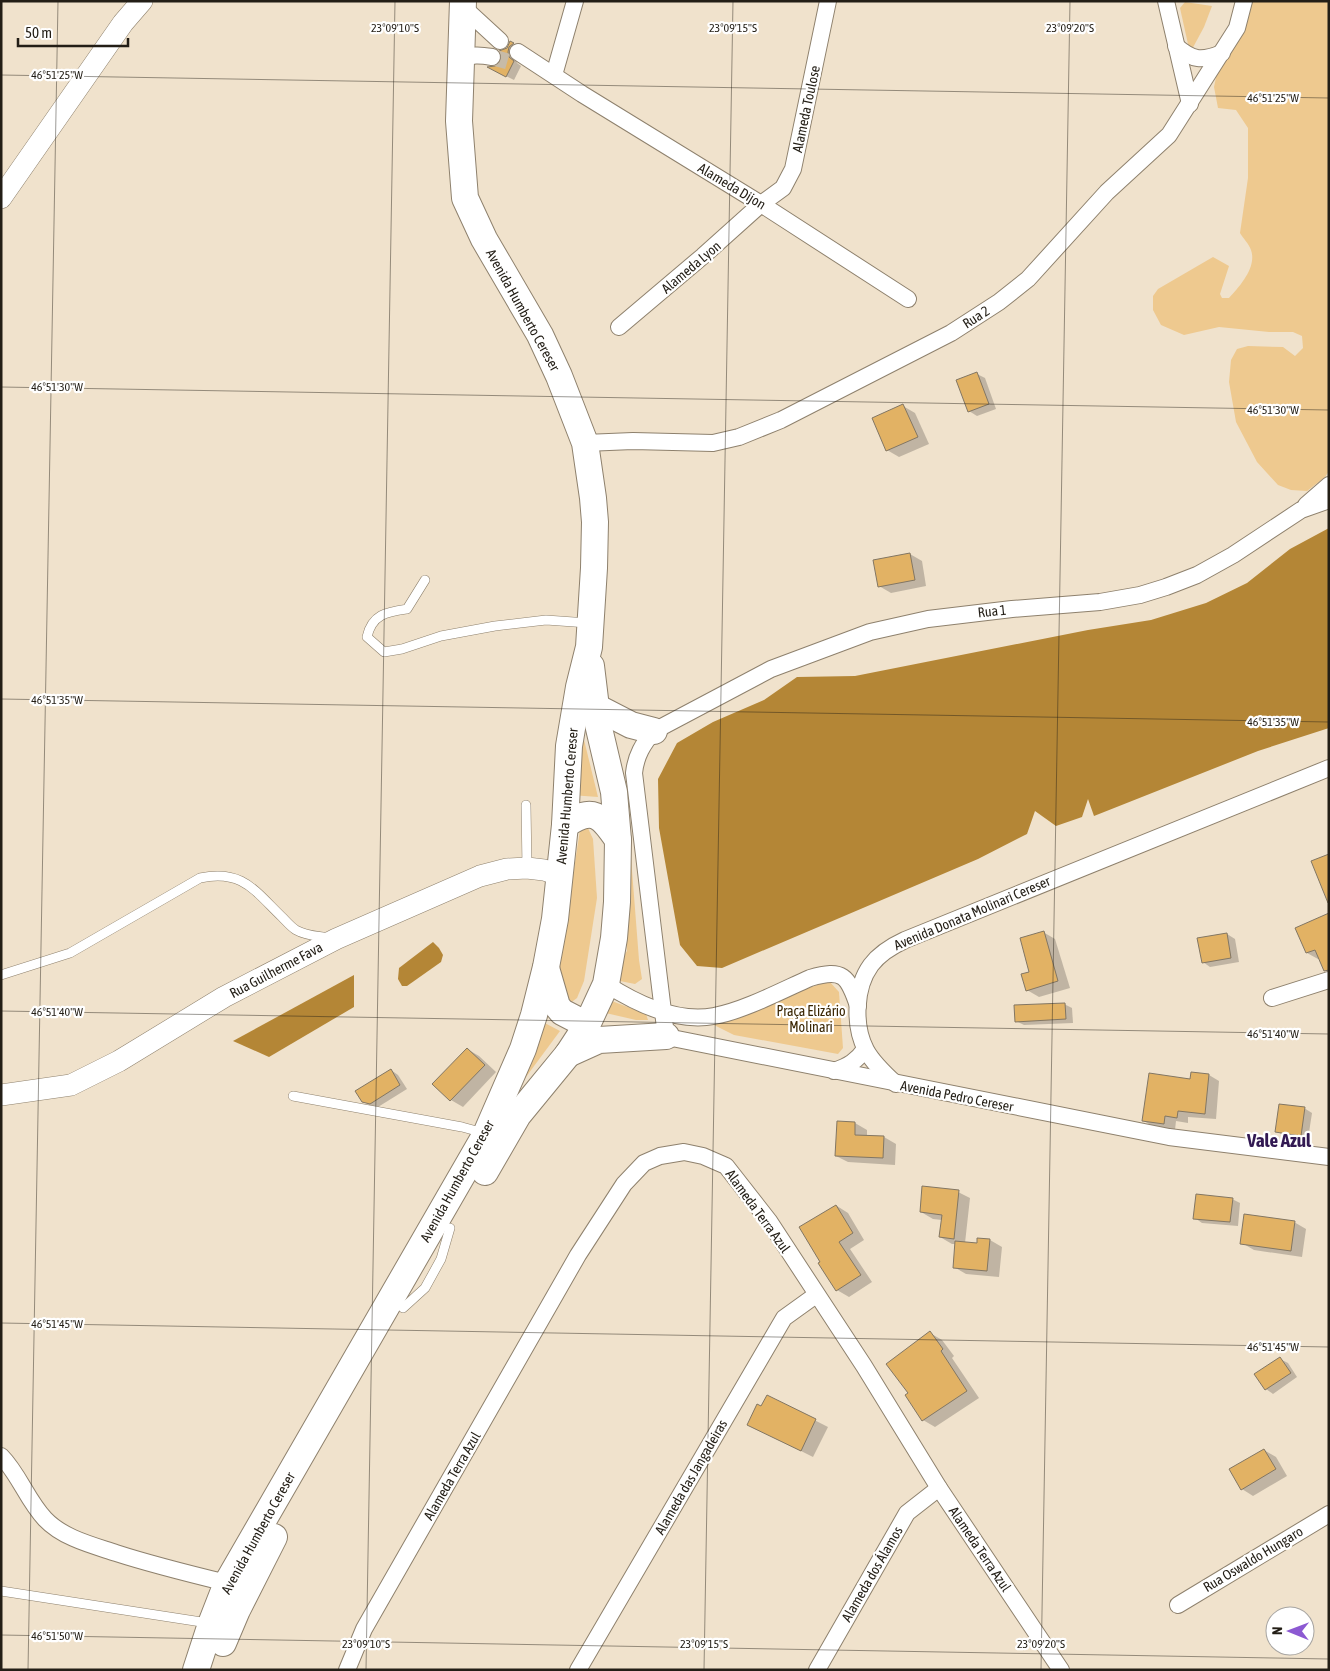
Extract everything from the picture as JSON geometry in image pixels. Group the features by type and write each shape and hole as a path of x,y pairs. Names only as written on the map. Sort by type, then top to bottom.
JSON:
{"main road":[{"name":"Avenida Humberto Cereser","path":"214,1670 222,1644 263,1556 403,1308 518,1115 568,1054 587,1025 606,984 614,938 618,902 618,840 614,792 598,724 590,635 595,522 585,443 559,376 540,335 484,238 465,198 459,122 463,4"},
{"name":"Avenida Humberto Cereser","path":"196,1670 227,1583 486,1134 523,1049 546,967 555,919 565,825 569,746 590,635"},
{"path":"596,707 631,726 654,731"},
{"path":"565,825 576,818 591,814 598,816 605,822 618,840"},
{"path":"546,967 557,1006 562,1012 587,1025"},
{"path":"568,1054 599,1040 664,1024"}],"street":[{"path":"1,198 123,24 142,1"},
{"path":"516,58 548,72 575,1"},
{"name":"Alameda Toulose","path":"761,204 783,188 793,169 828,1"},
{"path":"1166,1 1190,104"},
{"name":"Rua 2","path":"585,443 633,441 713,443 739,437 781,420 951,333 999,302 1028,279 1107,192 1169,135 1238,28 1244,1"},
{"path":"463,4 500,41"},
{"path":"1176,46 1187,56 1195,58 1209,58 1222,52"},
{"path":"460,60 467,56 480,55 492,57"},
{"name":"Alameda Dijon","path":"548,72 761,204 908,299"},
{"name":"Alameda Lyon","path":"619,328 761,204"},
{"path":"1301,510 1329,485"},
{"name":"Rua 1","path":"654,731 771,670 870,632 928,619 1012,609 1100,602 1166,587 1197,575 1233,555 1301,510 1329,500"},
{"path":"654,731 637,755 634,773 664,1024"},
{"name":"Avenida Donata Molinari Cereser","path":"858,1006 864,978 871,965 886,951 905,940 1329,768"},
{"name":"Rua Guilherme Fava","path":"1,1095 71,1084 119,1061 224,997 336,938 480,876 507,869 527,868 544,870 560,875"},
{"path":"664,1024 684,1017 713,1017 729,1013 823,974 843,976 849,982 858,1006 861,1036 866,1049 882,1071 896,1084"},
{"path":"1272,998 1329,980"},
{"path":"606,984 664,1024"},
{"name":"Avenida Pedro Cereser","path":"587,1025 664,1024 834,1071 896,1084 1169,1137 1329,1157"},
{"path":"834,1071 849,1065 859,1058 866,1049"},
{"name":"Alameda Terra Azul","path":"347,1670 364,1629 578,1255 624,1184 644,1163 660,1156 684,1152 704,1156 726,1166 769,1221 864,1366 938,1488 1061,1670"},
{"name":"Alameda das Jangadeiras","path":"578,1670 784,1318 816,1295"},
{"path":"1,1456 16,1474 25,1491 45,1519 57,1529 77,1540 149,1564 227,1583"},
{"name":"Alameda dos Álamos","path":"817,1670 907,1513 938,1488"},
{"name":"Rua Oswaldo Hungaro","path":"1178,1605 1329,1514"}],"lane":[{"path":"425,580 407,608 383,613 369,627 367,637 384,652 402,649 441,636 495,626 546,620 590,635"},
{"path":"526,805 527,868"},
{"path":"1,975 70,953 200,878 214,875 231,876 247,883 296,930 312,935 336,938"},
{"path":"294,1096 462,1127 486,1134"},
{"path":"1,1591 211,1624"}],"green space":[{"path":"1240,1 1329,1 1329,471 1325,477 1307,491 1291,490 1278,485 1257,462 1236,422 1229,382 1231,360 1237,349 1248,346 1283,347 1295,356 1303,348 1302,336 1293,332 1269,332 1219,327 1184,335 1161,325 1153,310 1153,296 1158,289 1213,257 1229,266 1220,294 1222,298 1229,298 1238,288 1252,263 1251,250 1240,233 1248,178 1248,128 1236,110 1218,108 1214,87 1218,68"},
{"path":"1185,2 1212,6 1204,27 1190,53 1180,8"},
{"path":"576,707 598,797 571,795"},
{"path":"587,826 593,839 597,898 584,981 577,998 569,1004 555,992 580,830"},
{"path":"629,832 642,979 635,984 620,981 616,967 627,951 622,834"},
{"name":"Praça Elizário Molinari","path":"829,981 839,992 843,1048 838,1054 734,1035 712,1024 747,1009"},
{"path":"604,998 646,1014 648,1020 636,1020 597,1011"},
{"path":"539,1020 560,1031 500,1112"}],"shaded area":[{"path":"1329,528 1329,728 1258,751 1094,816 1088,799 1082,817 1056,826 1035,811 1027,834 978,859 722,968 697,966 680,945 659,828 658,779 677,743 713,722 764,700 797,677 855,676 1088,630 1151,620 1206,603 1247,583 1290,549"},
{"path":"433,942 443,955 441,962 407,986 402,986 398,979 399,968"},
{"path":"354,975 354,1007 269,1057 233,1041"}],"building":[{"path":"510,41 514,43 509,47 509,57 514,61 506,77 487,67 499,64 502,58 499,51 507,48"},
{"path":"977,372 989,404 968,412 956,380"},
{"path":"903,404 918,437 886,451 872,418"},
{"path":"910,553 915,580 878,587 873,560"},
{"path":"1329,854 1329,903 1328,903 1311,861"},
{"path":"1329,913 1329,970 1324,971 1315,950 1306,953 1295,928"},
{"path":"1044,931 1058,981 1026,991 1021,974 1029,972 1020,938"},
{"path":"1227,933 1231,958 1202,963 1197,938"},
{"path":"1065,1003 1066,1019 1015,1022 1014,1005"},
{"path":"467,1048 485,1065 450,1101 432,1084"},
{"path":"391,1069 400,1085 370,1104 362,1102 355,1091"},
{"path":"1191,1072 1209,1074 1205,1114 1178,1111 1177,1118 1165,1116 1164,1124 1142,1121 1149,1073 1190,1079"},
{"path":"1279,1104 1305,1107 1301,1136 1275,1132"},
{"path":"837,1121 855,1122 855,1135 884,1136 883,1158 835,1156"},
{"path":"922,1186 959,1190 954,1239 939,1237 942,1215 920,1212"},
{"path":"1196,1194 1233,1198 1230,1222 1193,1219"},
{"path":"836,1205 853,1233 839,1242 861,1275 836,1291 818,1263 820,1262 799,1227"},
{"path":"1244,1214 1295,1221 1291,1251 1240,1244"},
{"path":"977,1238 990,1239 987,1271 953,1268 955,1241 977,1243"},
{"path":"930,1331 943,1349 941,1351 967,1391 922,1421 905,1395 908,1393 886,1364"},
{"path":"1280,1357 1291,1373 1265,1390 1254,1374"},
{"path":"767,1395 816,1419 801,1451 747,1425 757,1404 761,1406"},
{"path":"1264,1449 1276,1469 1241,1490 1229,1469"}],"tunnel":[{"path":"492,57 513,63"}],"district":[{"name":"Vale Azul","path":"1279,1140"}]}
